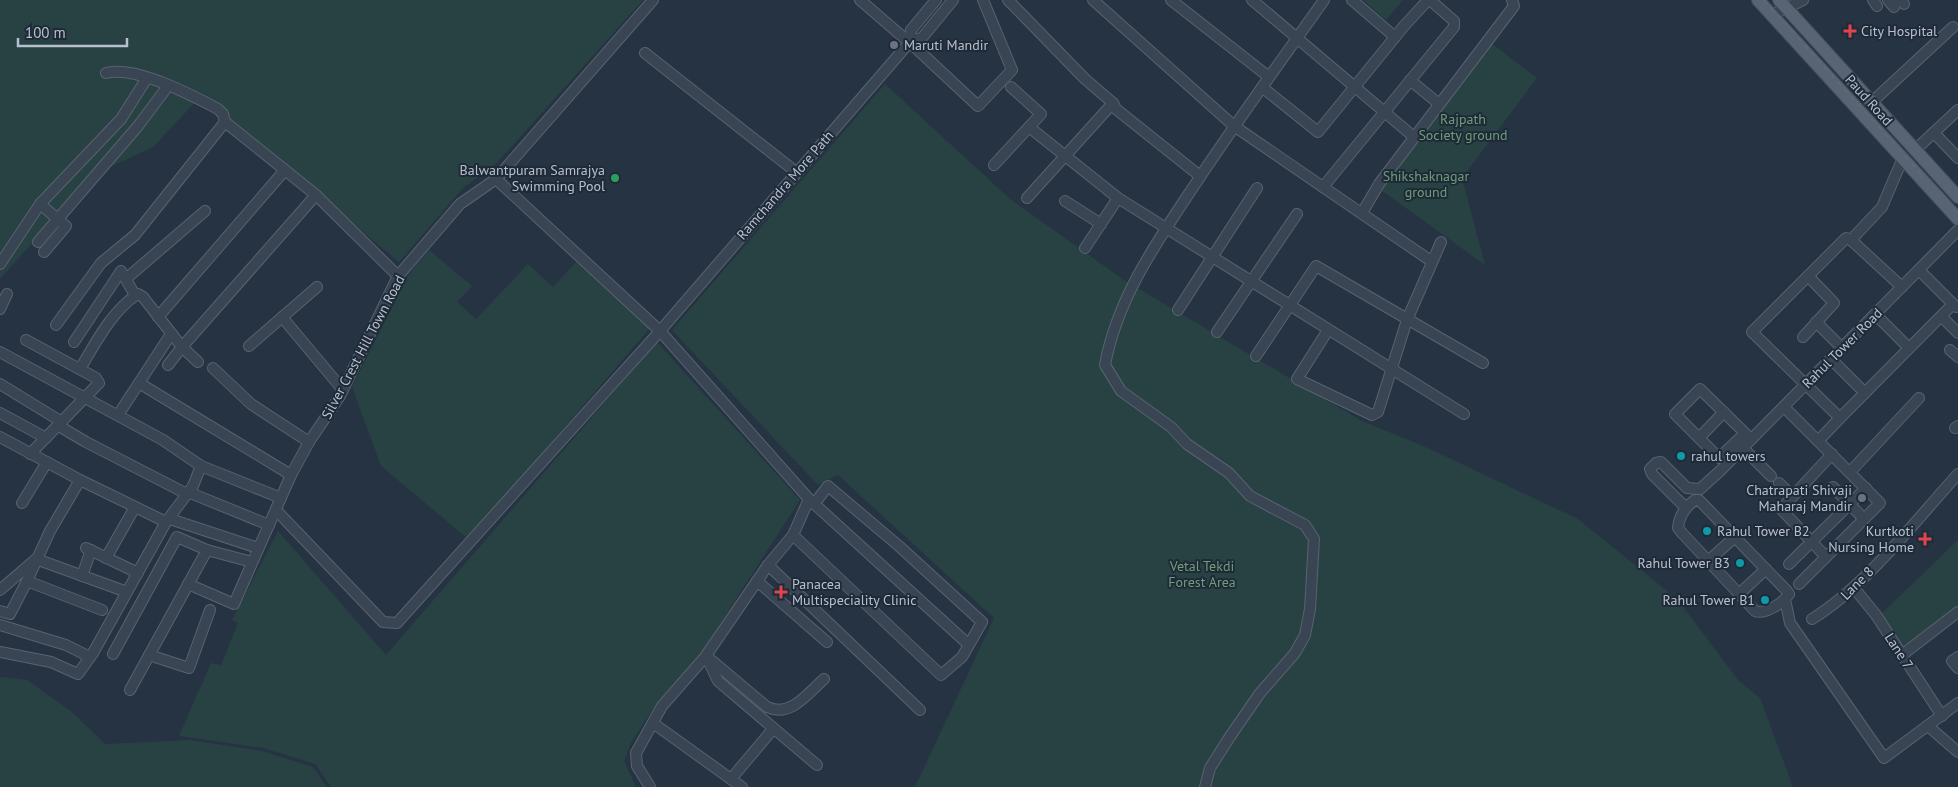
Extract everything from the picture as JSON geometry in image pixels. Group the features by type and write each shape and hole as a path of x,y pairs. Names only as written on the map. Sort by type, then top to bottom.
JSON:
{"main road":[{"name":"Paud Road","path":"1758,0 1902,160 1958,219"},
{"name":"Paud Road","path":"1783,4 1958,197"}],"street":[{"name":"Silver Crest Hill Town Road","path":"188,584 234,604 291,475 309,442 343,390 398,276 460,204 496,179 653,0"},
{"path":"860,0 910,41 978,106 1012,70 983,0"},
{"name":"Ramchandra More Path","path":"276,510 383,622 397,623 660,331 910,41 911,30 936,0"},
{"name":"Ramchandra More Path","path":"910,41 921,39 953,0"},
{"path":"1008,0 1085,79 1113,103 1116,109 1200,176"},
{"path":"1093,0 1234,126 1431,261"},
{"path":"1171,0 1269,77"},
{"path":"1252,0 1383,113 1414,137"},
{"path":"1206,787 1210,768 1229,738 1260,693 1295,653 1305,635 1310,609 1314,539 1305,526 1250,496 1229,473 1187,444 1171,427 1121,391 1105,365 1110,336 1134,283 1166,229 1234,126 1324,0"},
{"path":"1352,0 1395,37"},
{"path":"1262,87 1318,132 1395,37 1429,0 1454,21 1455,25 1323,187"},
{"path":"1362,213 1378,184 1514,6 1512,0"},
{"path":"1772,15 1783,4 1803,0"},
{"path":"1872,102 1954,27"},
{"path":"646,53 796,172"},
{"path":"106,73 123,72 147,78 218,109 223,114 225,122 316,195 398,276"},
{"path":"0,264 40,204 121,119 147,78"},
{"path":"1410,80 1439,104"},
{"path":"38,242 138,126 168,86"},
{"path":"994,166 1041,114 1011,88"},
{"path":"1027,198 1113,103"},
{"path":"1915,150 1958,110"},
{"path":"56,325 101,263 135,235 225,122"},
{"path":"1029,127 1064,157 1118,198 1464,414"},
{"path":"1934,132 1958,158"},
{"path":"1851,240 1882,208 1902,160"},
{"path":"158,317 285,170"},
{"path":"496,179 660,331 811,501 968,644"},
{"path":"1178,310 1257,188"},
{"path":"168,365 316,195"},
{"path":"1085,248 1118,198"},
{"path":"1066,201 1101,224"},
{"path":"40,204 66,226 44,252"},
{"path":"126,278 205,211"},
{"path":"1217,332 1297,214"},
{"name":"Rahul Tower Road","path":"1685,508 1652,474 1650,468 1656,463 1661,462 1686,488 1696,490 1725,466 1743,448 1748,436 1784,406 1958,230"},
{"path":"1840,418 1752,332 1845,239 1851,240 1902,287"},
{"path":"1328,330 1297,379 1372,415 1378,412 1407,320 1431,261 1441,242"},
{"path":"1256,356 1316,266 1482,363"},
{"path":"1818,441 1954,305 1919,270"},
{"path":"74,342 118,274 122,272 135,295 143,297 182,347 198,362"},
{"path":"1803,338 1834,303 1808,276"},
{"path":"249,346 317,287"},
{"path":"0,309 7,294"},
{"path":"80,369 100,335 135,295"},
{"path":"1875,314 1909,348"},
{"path":"282,317 343,390"},
{"path":"1944,319 1958,333"},
{"path":"1816,322 1842,348"},
{"path":"118,415 171,334"},
{"path":"26,340 96,378 99,382 96,388 30,454"},
{"path":"0,352 163,440 201,466 281,498"},
{"path":"1831,359 1865,393"},
{"path":"213,368 251,404 309,442"},
{"path":"139,383 291,475"},
{"path":"0,384 86,442 188,493 269,525"},
{"path":"1700,389 1724,412 1748,436 1719,458 1675,414 1700,389"},
{"path":"1850,472 1919,398"},
{"path":"1784,406 1880,503 1799,584"},
{"path":"1699,438 1724,412"},
{"path":"0,413 46,438"},
{"path":"0,437 135,507 168,520 258,548"},
{"path":"1743,448 1771,476"},
{"path":"1826,557 1781,508 1832,454"},
{"path":"22,503 48,462"},
{"path":"0,652 51,662 78,674 90,657 168,520 188,493 201,466"},
{"name":"Lane 8","path":"1812,619 1831,608 1854,588 1958,474"},
{"path":"0,611 10,614 36,559 80,480"},
{"path":"1779,483 1792,496"},
{"path":"650,787 635,761 636,753 662,706 706,656 768,565 793,535 811,501 828,486 900,547 982,622 962,657 941,674 793,535"},
{"path":"1833,487 1864,519"},
{"path":"1789,564 1866,488"},
{"path":"1699,500 1787,591 1789,594 1786,598 1760,613 1739,594 1678,528 1685,508 1699,500"},
{"path":"106,558 135,507"},
{"path":"113,654 178,537 207,550 252,562"},
{"path":"1708,561 1735,537"},
{"path":"82,576 88,549 138,573"},
{"path":"130,690 207,550"},
{"path":"36,559 127,592"},
{"path":"0,590 36,559"},
{"path":"768,565 920,710"},
{"path":"1739,594 1766,569"},
{"path":"27,580 102,610"},
{"path":"757,581 827,642"},
{"name":"Lane 7","path":"1854,588 1902,655 1942,716"},
{"path":"1786,604 1790,623 1884,758 1958,703"},
{"path":"149,655 189,668 210,610"},
{"path":"1902,655 1958,612"},
{"path":"0,625 66,645 90,657"},
{"path":"706,656 767,707 776,710 790,708 824,678"},
{"path":"706,656 718,681 817,765"},
{"path":"1958,657 1952,661 1958,668"},
{"path":"653,723 742,787"},
{"path":"1928,726 1958,752"},
{"path":"730,779 773,729"}],"green space":[{"path":"0,0 643,0 495,165 463,188 399,262 200,97 153,147 93,175 0,279"},
{"path":"1363,0 1403,0 1386,20"},
{"path":"1491,43 1537,78 1462,178 1485,265 1378,188"},
{"name":"Vetal Tekdi Forest Area","path":"885,84 1009,198 1124,280 1362,421 1428,448 1578,519 1678,600 1739,681 1760,698 1793,787 915,787 994,618 838,475 818,485 672,330"},
{"path":"429,250 472,286 457,302 476,319 528,264 553,287 579,259 651,327 468,539 381,466 352,387 409,274"},
{"path":"657,342 800,500 701,653 656,704 631,743 624,761 636,787 331,787 315,764 263,748 179,736 211,663 221,665 238,623 232,620 278,531 386,655"},
{"path":"1958,540 1958,605 1905,648 1881,614"},
{"path":"0,677 27,680 72,712 105,744 190,740 262,751 313,767 327,787 0,787"}],"railway":[{"path":"1764,0 1924,177"}],"place":[{"name":"City Hospital","path":"1850,31"},
{"name":"Maruti Mandir","path":"894,45"},
{"name":"Balwantpuram Samrajya Swimming Pool","path":"615,178"},
{"name":"rahul towers","path":"1681,456"},
{"name":"Chatrapati Shivaji Maharaj Mandir","path":"1862,498"},
{"name":"Rahul Tower B2","path":"1707,531"},
{"name":"Kurtkoti Nursing Home","path":"1925,539"},
{"name":"Rahul Tower B3","path":"1740,563"},
{"name":"Panacea Multispeciality Clinic","path":"781,592"},
{"name":"Rahul Tower B1","path":"1765,600"}],"park label":[{"name":"Rajpath Society ground","path":"1463,128"},
{"name":"Shikshaknagar ground","path":"1426,184"}]}
